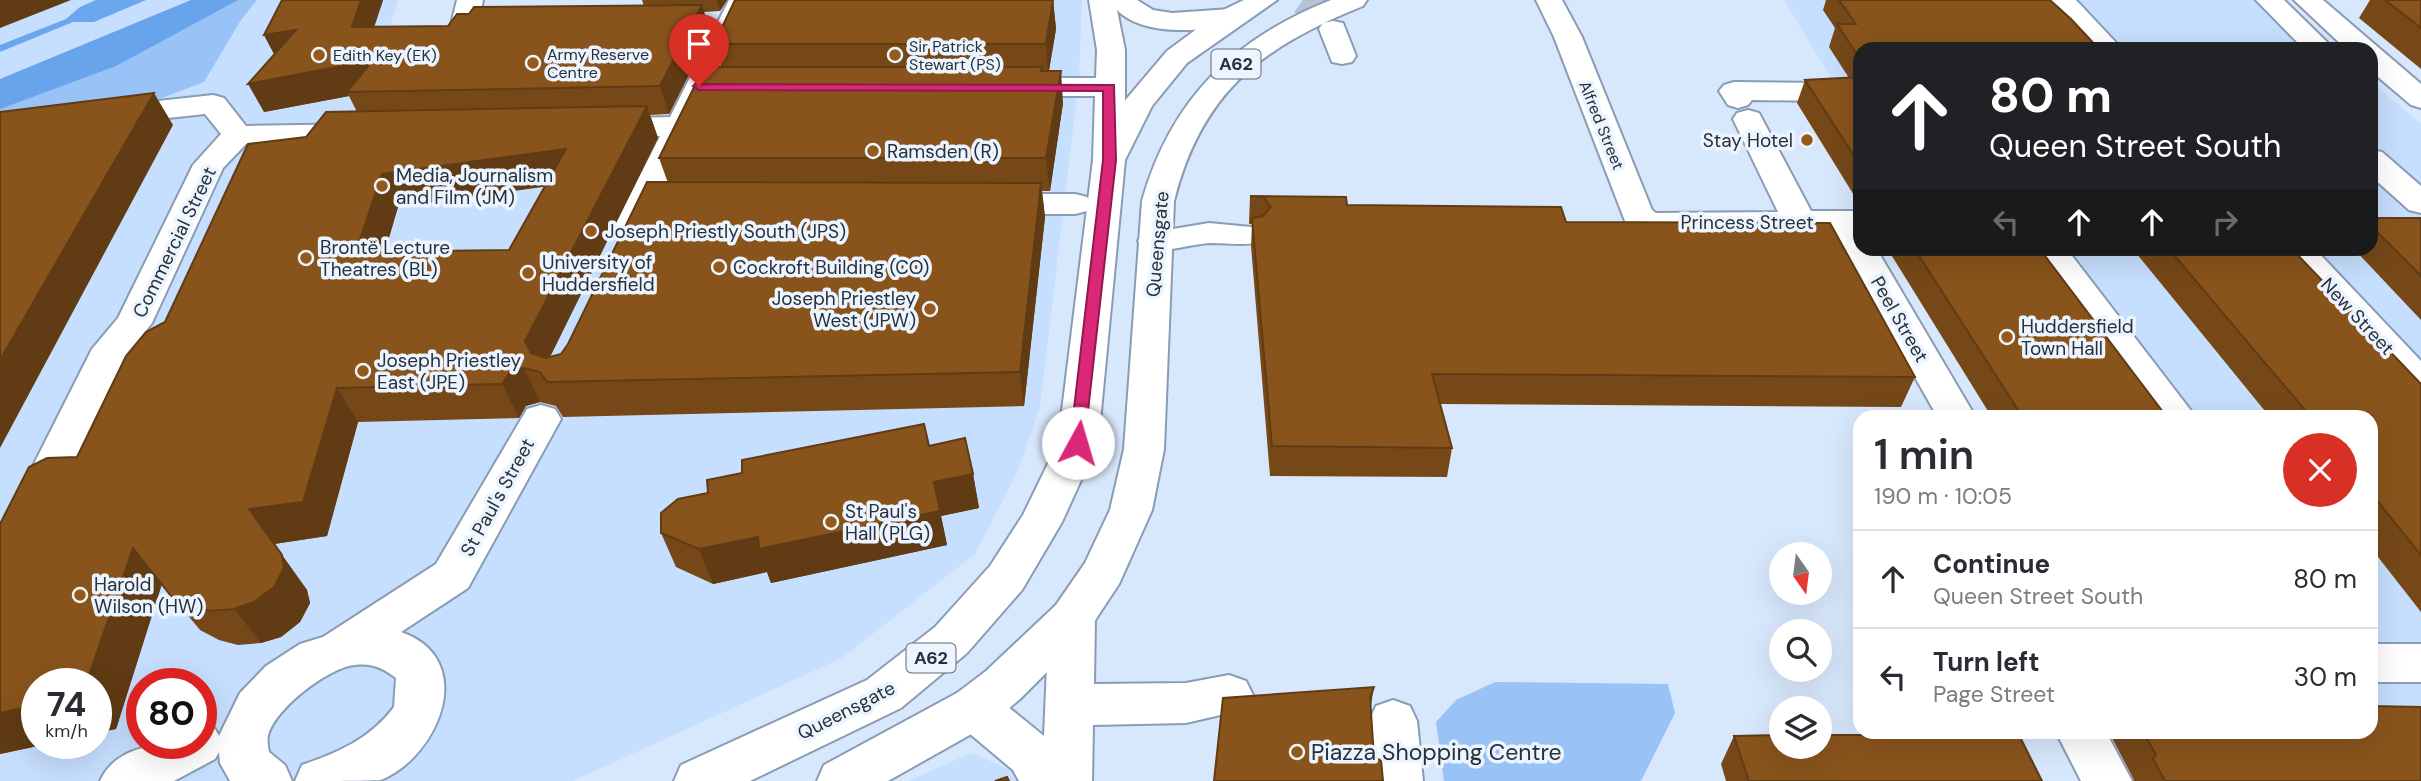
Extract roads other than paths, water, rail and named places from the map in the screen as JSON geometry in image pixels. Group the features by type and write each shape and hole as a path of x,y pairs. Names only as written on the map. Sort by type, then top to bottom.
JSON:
{"main road":[{"path":"470,0 465,24 533,23"},
{"path":"1102,0 1111,50 1109,160"},
{"path":"1122,0 1127,7 1145,17 1194,20 1231,17"},
{"name":"Queensgate","path":"699,781 884,694 951,640 1006,578 1041,523 1078,443 1109,160 1139,103 1177,57 1231,17 1264,0"},
{"name":"Alfred Street","path":"1529,0 1568,37"},
{"name":"Alfred Street","path":"1549,0 1568,37 1637,214"},
{"path":"1568,37 1574,0"},
{"path":"2061,0 2101,42"},
{"path":"2269,0 2313,42"},
{"path":"2299,1 2355,42"},
{"path":"701,21 736,12"},
{"path":"615,261 656,203 736,12"},
{"path":"1111,50 1145,17"},
{"name":"Queensgate","path":"842,781 974,708 1003,685 1072,618 1103,572 1131,510 1144,449 1156,241 1163,176 1193,111 1236,64 1289,29 1343,28"},
{"path":"2378,61 2414,86"},
{"path":"976,87 1110,87"},
{"path":"1800,222 1734,91 1824,92"},
{"path":"570,129 699,103"},
{"path":"83,118 213,104 237,135 390,132"},
{"name":"Commercial Street","path":"0,574 111,349 134,323 209,165 237,135"},
{"path":"2378,165 2421,203"},
{"path":"962,204 1075,204"},
{"name":"Princess Street","path":"1637,214 1644,220 1656,222 1852,221"},
{"path":"1156,241 1209,233 1250,235"},
{"name":"Peel Street","path":"1871,256 1953,410"},
{"path":"2054,256 2171,410"},
{"name":"New Street","path":"2302,256 2421,384"},
{"name":"St Paul's Street","path":"335,651 452,576 541,419"},
{"path":"1067,781 1072,618"},
{"path":"267,781 248,768 241,752 244,732 257,705 278,682 335,651 365,645 392,646 409,656 419,669 418,708 386,765 320,781"},
{"path":"2378,663 2421,663"},
{"path":"1068,705 1186,703 1229,695"},
{"path":"974,708 1031,755 1044,781"},
{"path":"1393,721 1398,781"},
{"path":"2084,739 2106,781"},
{"path":"125,781 168,759"}],"tunnel":[{"path":"1303,0 1318,11 1333,29"}],"place":[{"name":"Edith Key (EK)","path":"319,55"},
{"name":"Sir Patrick Stewart (PS)","path":"895,55"},
{"name":"Army Reserve Centre","path":"533,63"},
{"name":"Stay Hotel","path":"1807,140"},
{"name":"Ramsden (R)","path":"873,151"},
{"name":"Media, Journalism and Film (JM)","path":"382,186"},
{"name":"Joseph Priestly South (JPS)","path":"591,231"},
{"name":"Brontë Lecture Theatres (BL)","path":"306,258"},
{"name":"Cockroft Building (CO)","path":"719,267"},
{"name":"University of Huddersfield","path":"528,273"},
{"name":"Joseph Priestley West (JPW)","path":"930,309"},
{"name":"Huddersfield Town Hall","path":"2007,337"},
{"name":"Joseph Priestley East (JPE)","path":"363,371"},
{"name":"St Paul's Hall (PLG)","path":"831,522"},
{"name":"Harold Wilson (HW)","path":"80,595"},
{"name":"Piazza Shopping Centre","path":"1297,752"}]}
